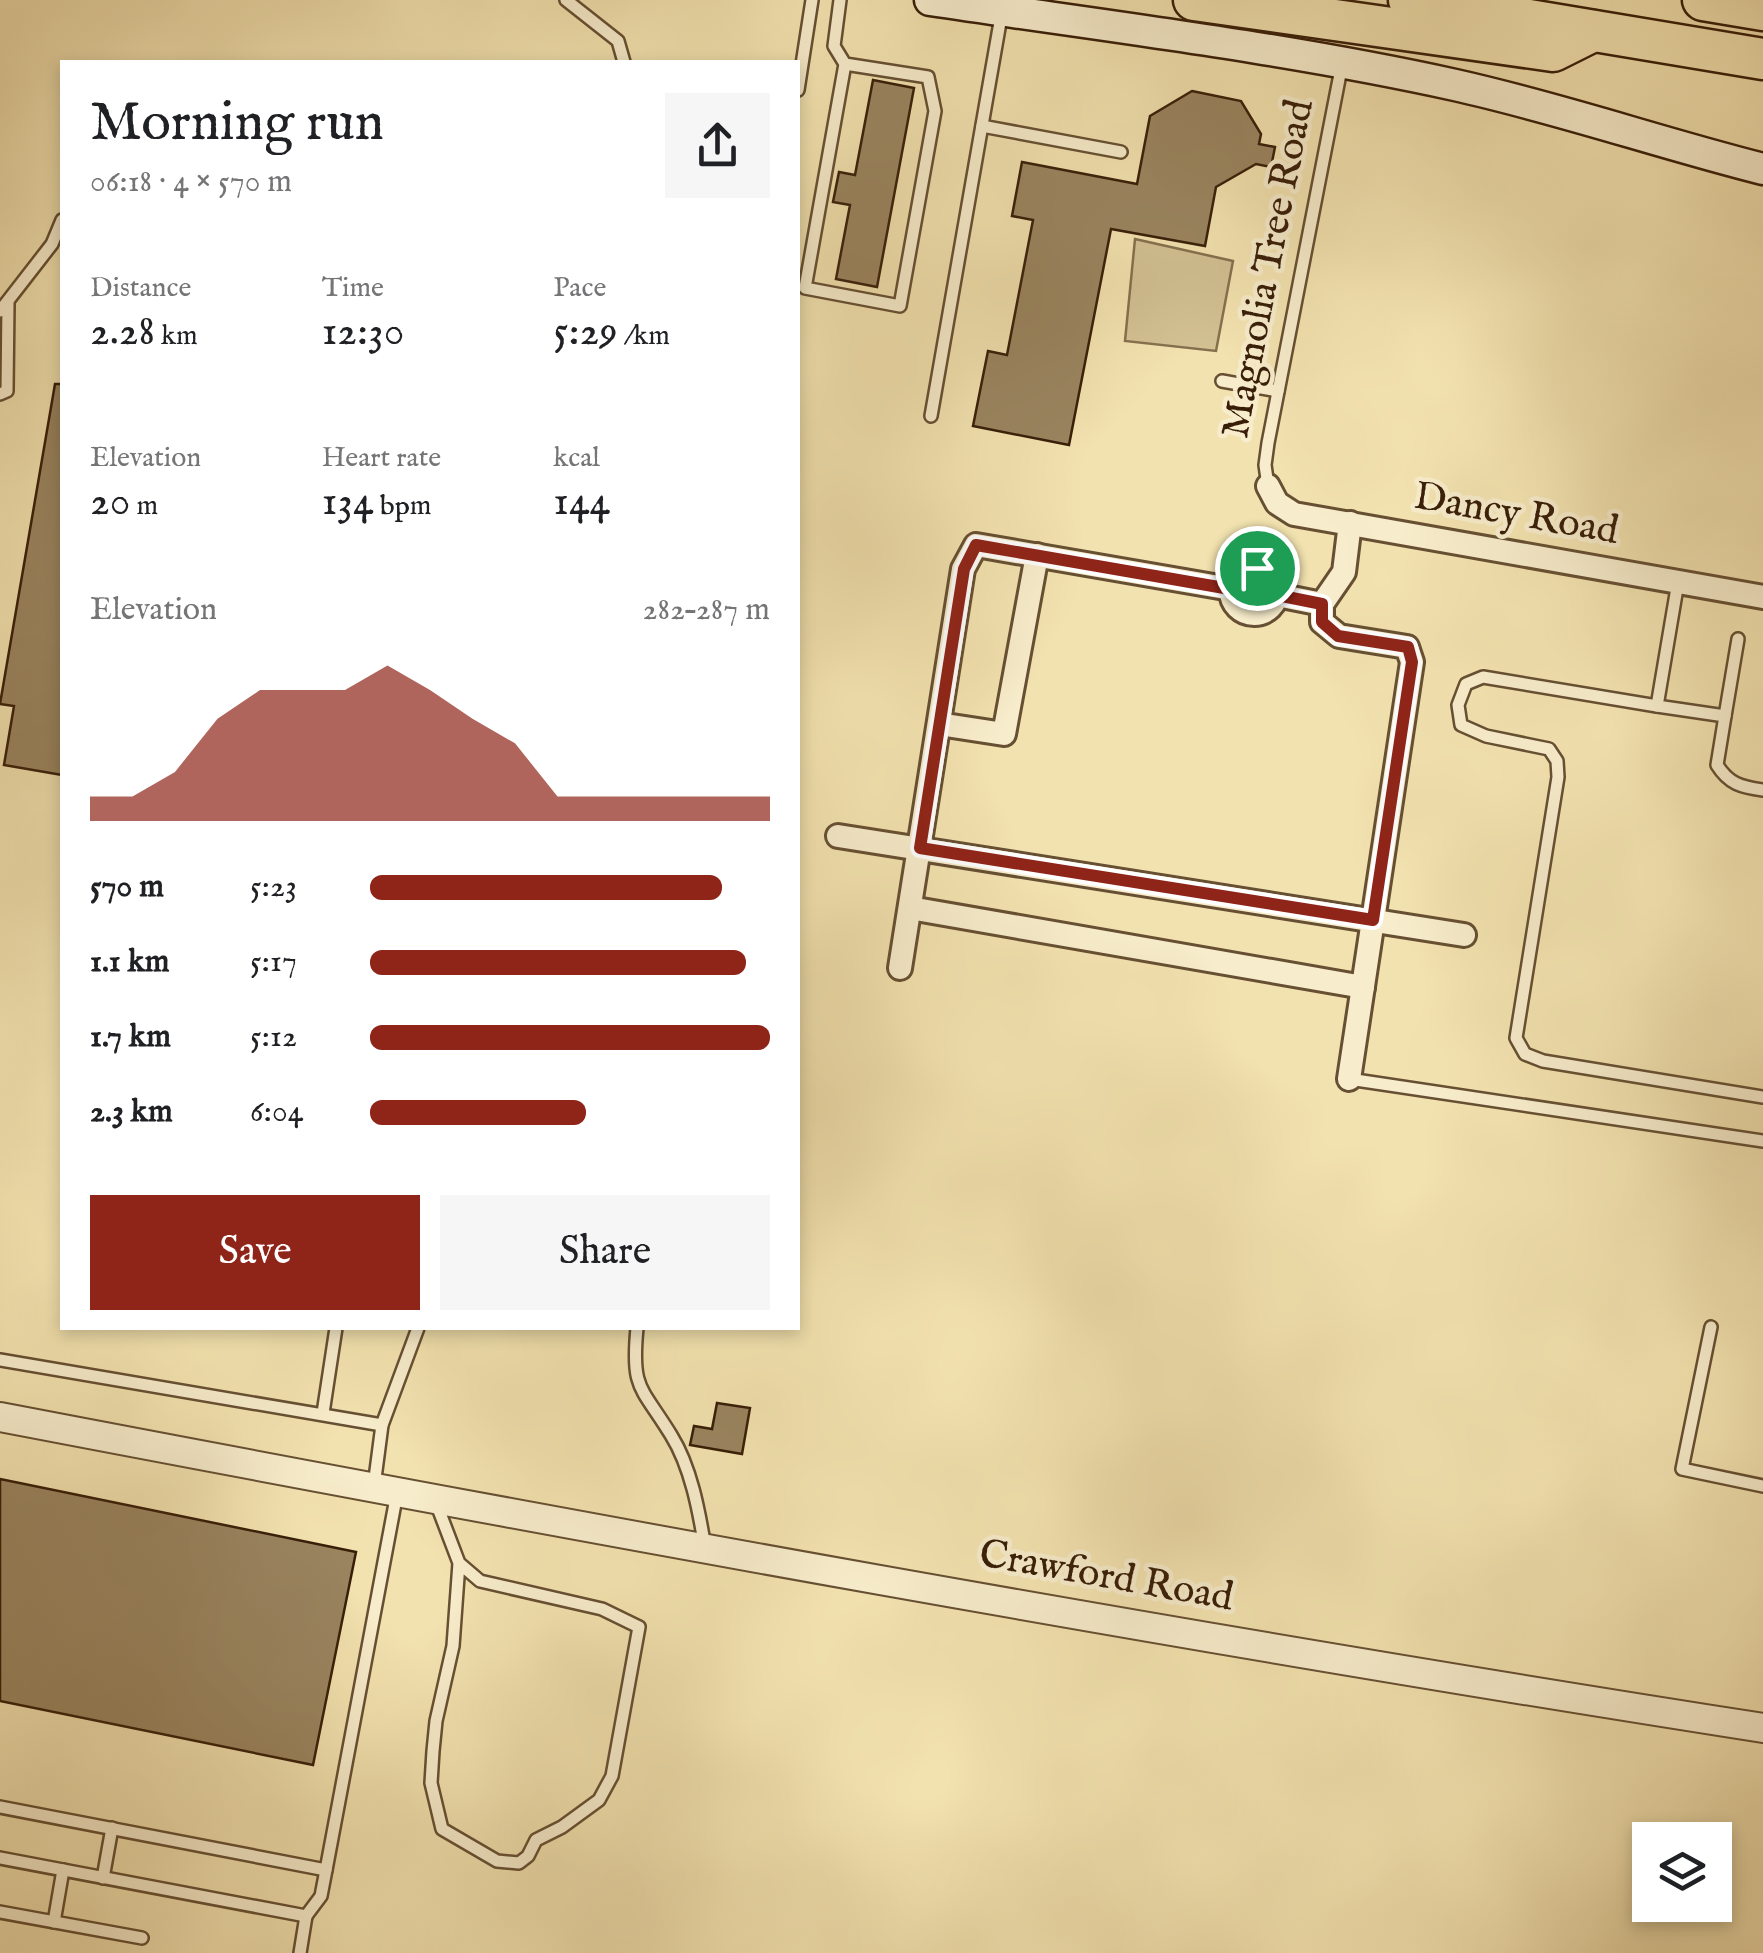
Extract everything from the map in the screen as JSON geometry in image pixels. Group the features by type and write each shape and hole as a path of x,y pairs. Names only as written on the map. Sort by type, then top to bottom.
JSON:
{"highway":[{"path":"1194,0 1553,51 1592,30"},
{"path":"1409,0 1763,59"},
{"path":"1703,0 1763,10"}],"main road":[{"path":"930,0 1254,47 1454,85 1763,170"}],"street":[{"name":"Dancy Road","path":"1268,486 1277,503 1294,514 1763,598"},
{"path":"1349,1079 1412,662 1408,647 1338,636 1322,622 1322,604 1344,572 1350,524"},
{"path":"900,968 964,569 976,545 1230,589"},
{"path":"939,724 1004,734 1037,555"},
{"path":"1257,568 1270,574 1277,595 1269,609 1254,614 1234,604 1230,589 1236,576 1257,568"},
{"path":"1277,595 1322,604"},
{"path":"838,836 1464,935"},
{"path":"910,908 1362,987"},
{"name":"Crawford Road","path":"0,1417 705,1548 1763,1728"}],"lane":[{"path":"566,0 618,41 623,60"},
{"path":"800,77 812,0"},
{"path":"840,0 834,46 846,64 805,288 900,306 935,111 928,77 846,64"},
{"path":"931,416 1002,10"},
{"name":"Magnolia Tree Road","path":"1268,486 1264,465 1342,64"},
{"path":"982,126 1121,152"},
{"path":"0,394 7,391 4,307 52,244 60,225"},
{"path":"1222,381 1278,391"},
{"path":"1657,706 1678,582"},
{"path":"1738,639 1717,765 1726,779 1739,786 1763,790"},
{"path":"1725,716 1483,677 1466,684 1458,705 1462,725 1486,736 1549,749 1557,760 1558,777 1516,1038 1525,1054 1543,1061 1763,1096"},
{"path":"1349,1079 1763,1141"},
{"path":"1711,1327 1682,1469 1763,1486"},
{"path":"322,1413 336,1330"},
{"path":"300,1953 306,1916 322,1896 385,1491 382,1425 417,1330"},
{"path":"637,1330 636,1379 672,1436 700,1516 705,1548"},
{"path":"0,1360 382,1425"},
{"path":"435,1500 459,1563 453,1646 436,1720 431,1783 442,1829 498,1861 519,1863 528,1856 536,1840 599,1800 612,1776 639,1627 602,1608 480,1582 459,1563"},
{"path":"0,1808 326,1870"},
{"path":"104,1878 112,1828"},
{"path":"0,1858 306,1916"},
{"path":"54,1922 63,1870"},
{"path":"0,1912 142,1938"}],"shaded area":[{"path":"1135,239 1233,261 1216,351 1125,341"}],"building":[{"path":"873,80 914,88 877,287 836,279 850,205 833,202 839,172 855,175"},
{"path":"1192,91 1241,101 1261,134 1259,144 1275,147 1271,167 1256,164 1216,187 1205,246 1111,229 1069,445 973,426 988,351 1007,355 1033,220 1012,216 1022,162 1137,184 1150,116"},
{"path":"55,384 60,384 60,775 4,765 14,706 0,704"},
{"path":"717,1403 750,1408 742,1454 690,1445 694,1426 712,1429"},
{"path":"0,1479 356,1552 313,1765 0,1701"}],"route":[{"path":"976,545 1230,589 1242,571 1257,568 1270,574 1277,595 1322,604 1322,622 1338,636 1408,647 1412,662 1373,920 920,848 964,569 976,545"}]}
